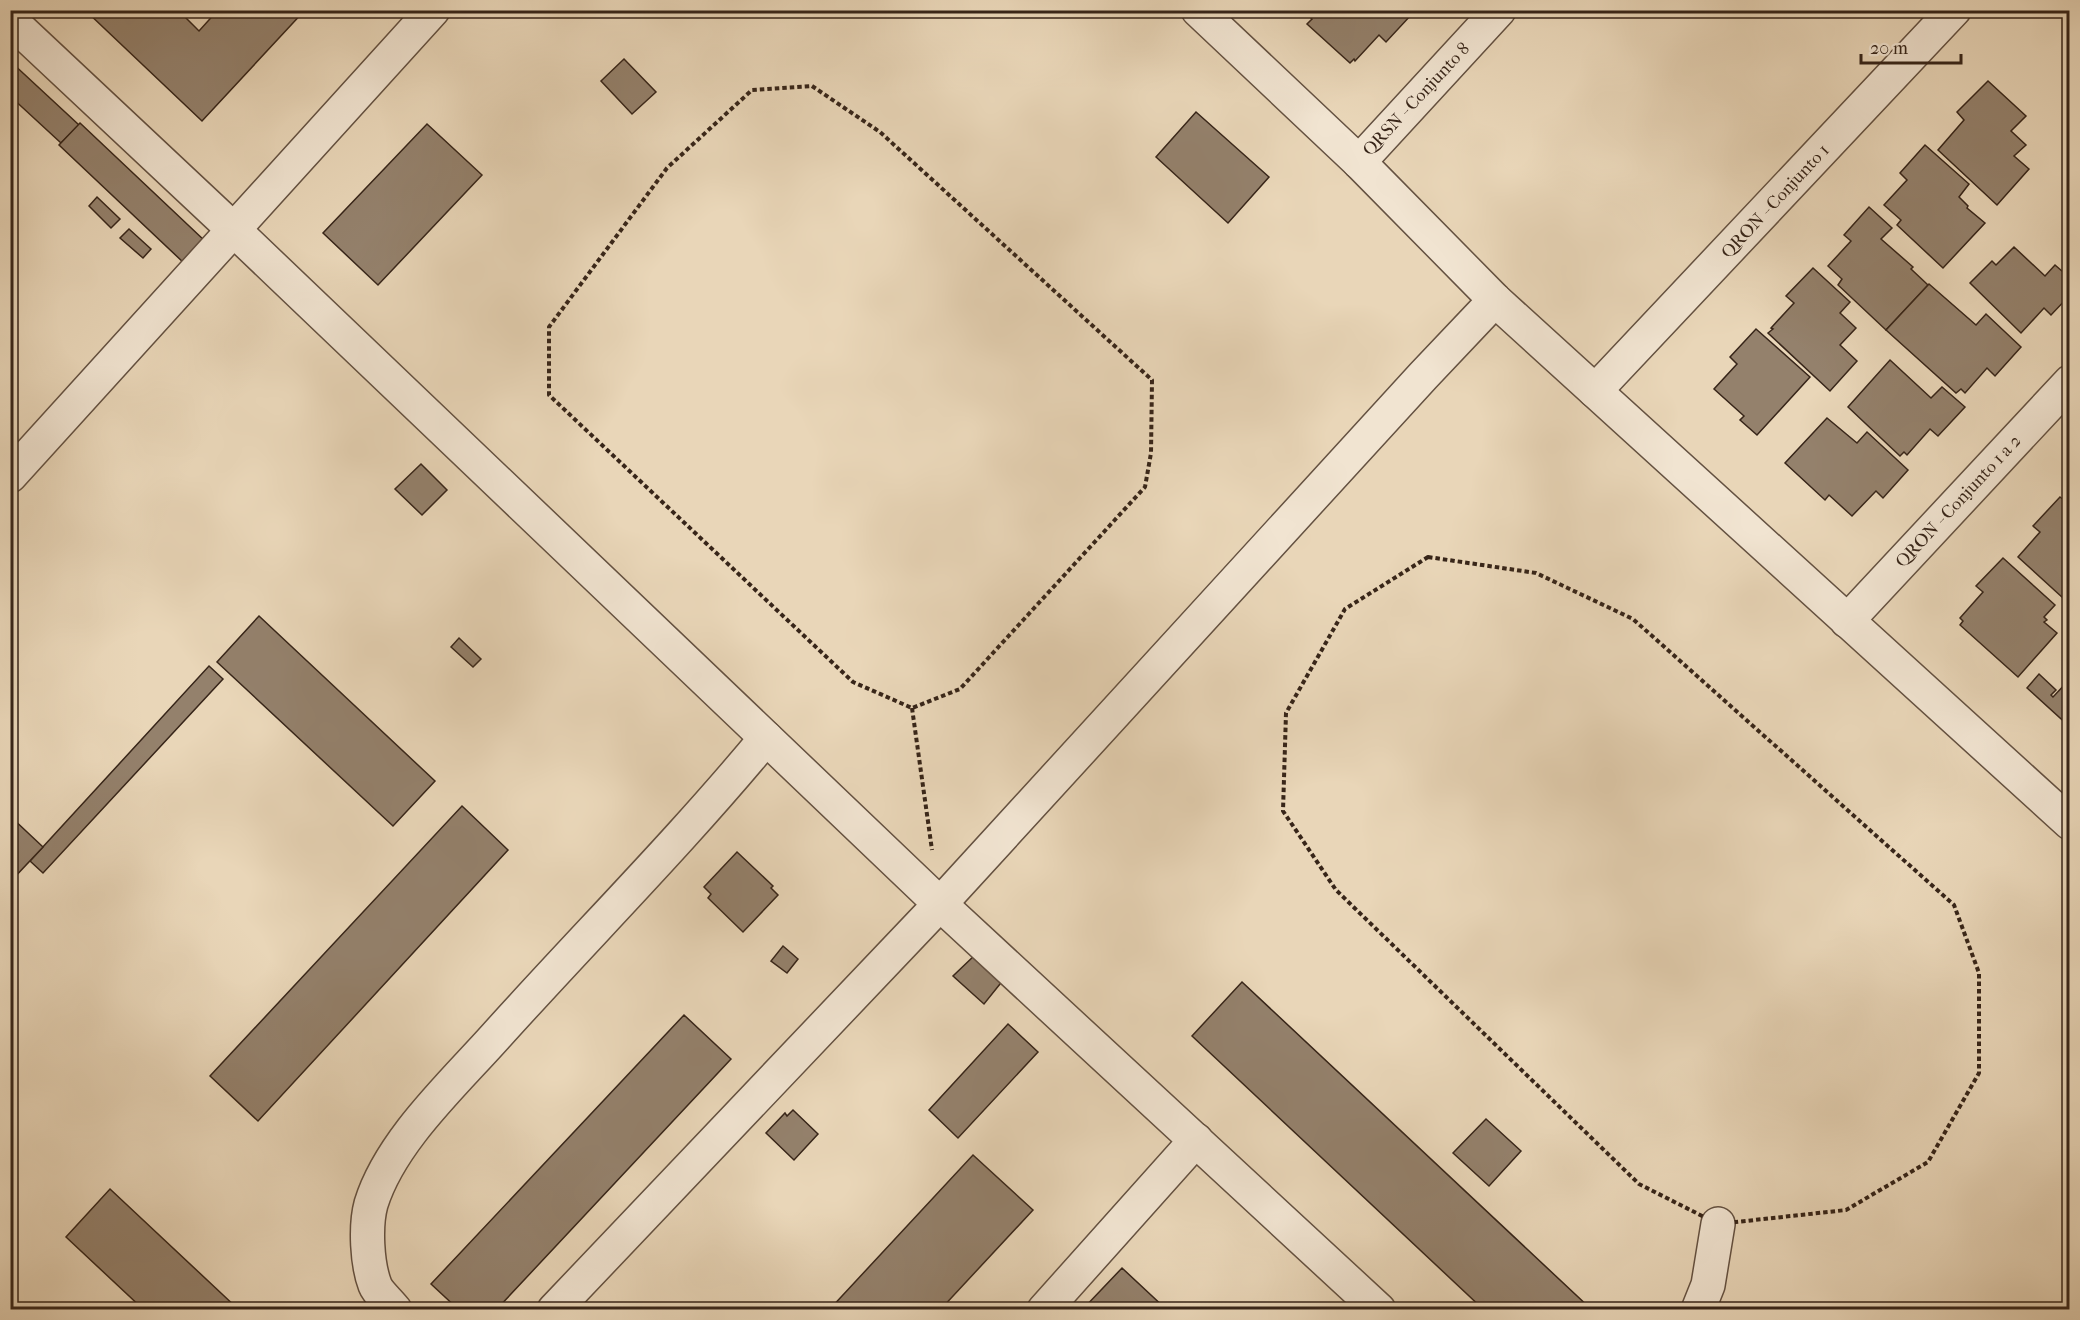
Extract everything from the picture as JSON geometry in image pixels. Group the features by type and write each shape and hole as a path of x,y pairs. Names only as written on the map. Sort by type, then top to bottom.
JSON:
{"street":[{"path":"10,476 235,231 433,10"},
{"path":"1198,10 1359,162 1495,300 2070,823"},
{"name":"QRSN - Conjunto 8","path":"1359,162 1498,10"},
{"name":"QRON - Conjunto 1","path":"1595,391 1954,10"},
{"path":"10,20 235,231 940,904 1379,1310"},
{"path":"554,1310 940,904 1423,375 1495,300"},
{"name":"QRON - Conjunto 1 a 2","path":"1847,621 2070,382"},
{"path":"395,1310 375,1286 366,1242 371,1205 389,1162 431,1108 543,983 717,797 766,738"},
{"path":"1044,1310 1196,1140"},
{"path":"1698,1310 1708,1285 1718,1224"}],"path":[{"path":"812,86 880,132 1152,380 1151,453 1145,487 960,689 912,708 853,682 549,395 549,327 667,168 752,90 812,86"},
{"path":"1428,556 1536,573 1634,619 1954,905 1980,973 1979,1073 1928,1161 1846,1210 1718,1224 1639,1184 1336,890 1283,811 1286,713 1345,609 1428,556"},
{"path":"912,708 940,904"}],"building":[{"path":"85,10 178,10 199,31 218,10 305,10 202,121"},
{"path":"1309,10 1409,10 1412,14 1386,42 1379,35 1355,61 1354,59 1350,63 1307,24 1312,19 1306,14"},
{"path":"624,59 656,92 632,114 601,81"},
{"path":"10,61 79,125 61,143 10,96"},
{"path":"1988,81 2026,116 2011,131 2026,145 2014,156 2029,169 1997,205 1938,150 1964,120 1957,112"},
{"path":"1196,112 1269,177 1228,223 1156,157"},
{"path":"80,123 206,242 185,264 59,145"},
{"path":"427,124 482,175 378,285 323,233"},
{"path":"1925,145 1969,184 1959,197 1968,206 1967,208 1985,223 1943,268 1897,225 1901,220 1884,205 1907,180 1900,173"},
{"path":"97,197 120,219 111,228 89,206"},
{"path":"1869,207 1892,228 1881,239 1913,267 1911,269 1928,285 1886,330 1838,285 1842,279 1828,266 1851,241 1844,235"},
{"path":"129,229 151,249 143,258 120,238"},
{"path":"2014,247 2045,276 2055,265 2070,278 2070,295 2051,315 2044,308 2021,333 1970,283 1992,261 1996,265"},
{"path":"1813,268 1850,302 1840,313 1856,328 1840,345 1857,361 1830,391 1768,333 1794,303 1786,296"},
{"path":"1929,284 1976,325 1986,314 2021,347 1995,376 1987,368 1965,393 1961,389 1956,393 1886,330"},
{"path":"1756,329 1810,377 1757,435 1740,420 1744,416 1714,389 1737,364 1730,357"},
{"path":"1890,360 1931,398 1942,387 1965,407 1938,436 1930,429 1907,455 1904,452 1900,456 1848,407"},
{"path":"1827,418 1857,443 1867,432 1908,470 1883,498 1876,491 1852,516 1829,495 1825,500 1785,463"},
{"path":"421,464 447,490 422,515 395,489"},
{"path":"2060,497 2070,505 2070,591 2063,598 2018,557 2040,532 2033,526"},
{"path":"2003,558 2055,605 2044,617 2047,620 2044,622 2057,633 2018,677 1960,625 1963,621 1960,618 1983,592 1976,586"},
{"path":"259,616 435,781 393,826 217,662"},
{"path":"459,638 481,659 473,667 451,647"},
{"path":"209,666 223,679 43,873 30,861"},
{"path":"2039,674 2056,690 2051,695 2053,697 2070,679 2070,727 2027,688"},
{"path":"462,806 508,850 258,1121 210,1076"},
{"path":"10,816 43,847 10,882"},
{"path":"737,852 773,886 771,888 778,895 743,932 708,898 711,894 704,887"},
{"path":"783,946 798,959 787,973 771,961"},
{"path":"976,954 1004,979 984,1004 953,976"},
{"path":"1242,982 1592,1310 1484,1310 1192,1036"},
{"path":"684,1015 731,1059 496,1310 459,1310 431,1284"},
{"path":"1008,1024 1038,1052 958,1138 929,1110"},
{"path":"793,1110 818,1134 794,1160 766,1133 785,1113 787,1116"},
{"path":"1486,1119 1521,1151 1489,1186 1453,1153"},
{"path":"973,1155 1033,1210 940,1310 829,1310"},
{"path":"110,1189 239,1310 144,1310 66,1237"},
{"path":"1122,1268 1167,1310 1082,1310"}]}
